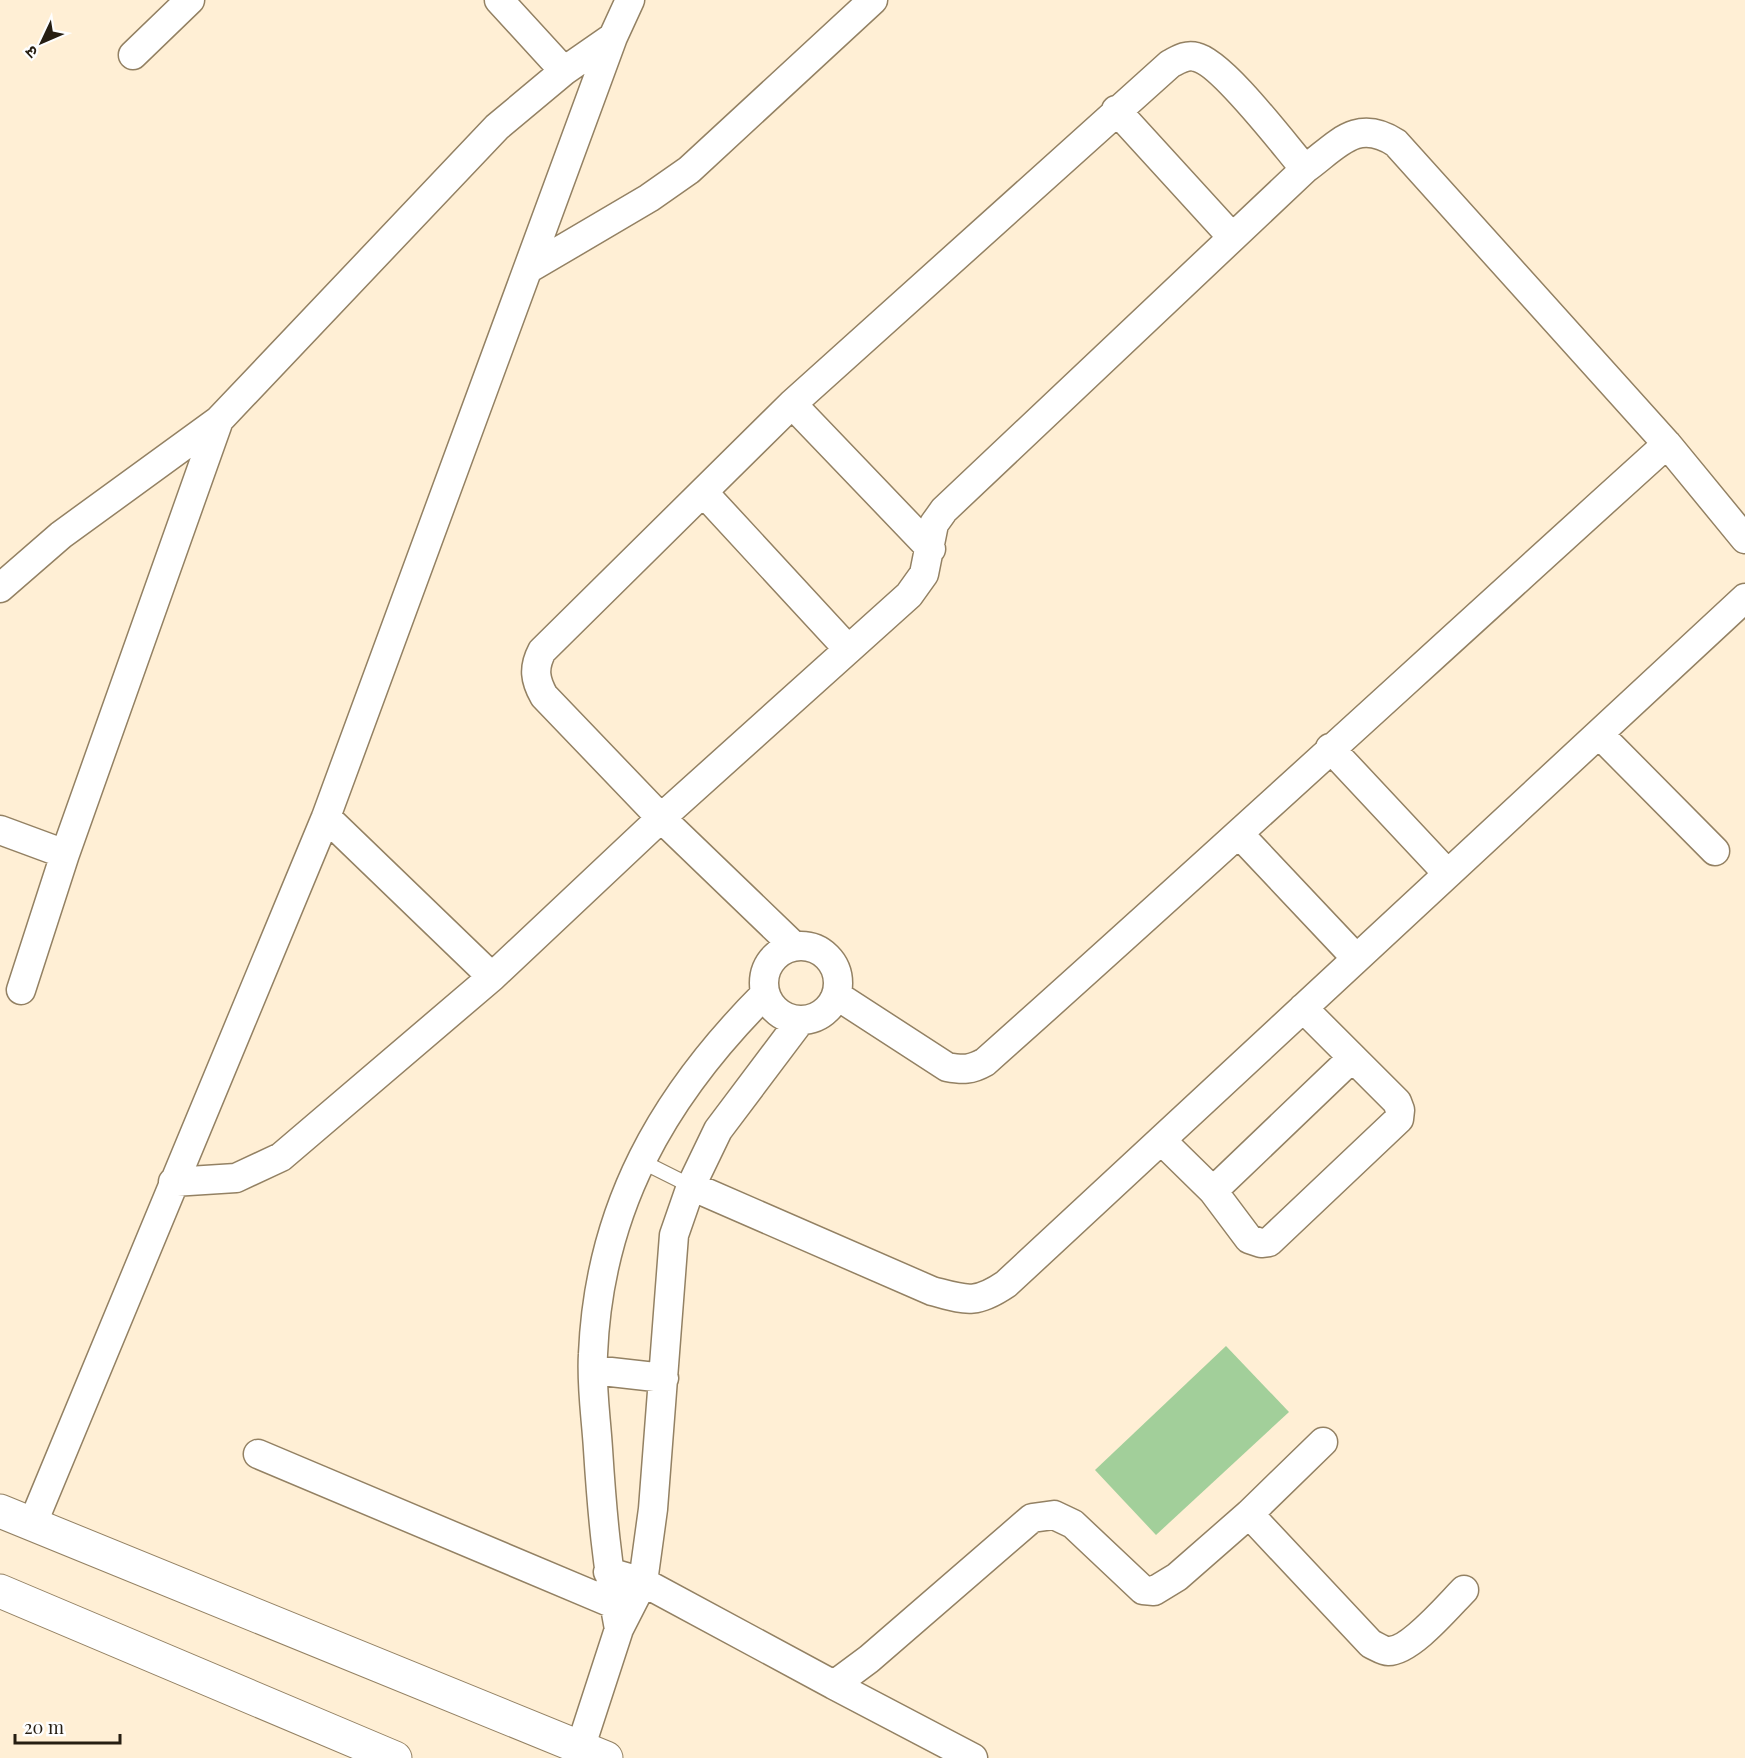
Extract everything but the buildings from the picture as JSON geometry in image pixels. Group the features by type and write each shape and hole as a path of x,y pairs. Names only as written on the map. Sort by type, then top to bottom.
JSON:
{"street":[{"path":"133,55 190,0"},
{"path":"499,0 564,71"},
{"path":"32,1525 172,1182 326,817 530,268 613,37 630,0"},
{"path":"530,268 649,198 689,170 873,0"},
{"path":"0,588 61,535 219,420 440,183 497,127 564,71 613,37"},
{"path":"794,946 661,818 544,696 536,682 536,663 542,651 792,405 1116,110 1170,64 1182,57 1196,57 1222,74 1305,170"},
{"path":"1116,110 1232,237"},
{"path":"172,1182 236,1178 281,1157 492,977 661,818 909,595 924,574 931,549 934,524 944,510 1305,170 1346,139 1363,130 1381,133 1396,143 1667,444 1745,539"},
{"path":"792,405 931,549"},
{"path":"21,990 65,854 219,420"},
{"path":"836,995 947,1066 962,1070 973,1069 985,1062 1240,835 1330,748 1667,444"},
{"path":"704,493 848,649"},
{"path":"691,1186 932,1291 970,1301 982,1299 1006,1284 1745,598"},
{"path":"1599,734 1714,851"},
{"path":"1330,748 1448,873"},
{"path":"326,817 492,977"},
{"path":"0,830 65,854"},
{"path":"1240,835 1356,958"},
{"path":"794,946 809,947 823,953 836,973 836,995 828,1009 815,1018 800,1021 778,1013 765,994 764,979 768,964 779,952 794,946"},
{"path":"0,1512 588,1754 617,1617 608,1572 593,1370 595,1320 607,1256 615,1222 639,1160 673,1102 727,1032 765,994"},
{"path":"1161,1140 1212,1191 1250,1239 1261,1243 1269,1242 1399,1119 1400,1110 1397,1102 1303,1008"},
{"path":"617,1617 643,1582 652,1521 675,1235 691,1186 718,1130 800,1021"},
{"path":"1212,1191 1352,1058"},
{"path":"593,1370 664,1378"},
{"path":"834,1685 869,1659 1032,1518 1054,1515 1072,1524 1143,1590 1154,1591 1177,1577 1249,1514 1323,1442"},
{"path":"258,1454 617,1617"},
{"path":"1249,1514 1371,1644 1388,1651 1401,1648 1414,1639 1464,1590"},
{"path":"608,1572 643,1582 973,1758"},
{"path":"0,1591 395,1758"}],"lane":[{"path":"639,1160 691,1186"}],"green space":[{"path":"1226,1346 1289,1412 1156,1535 1095,1470"}]}
